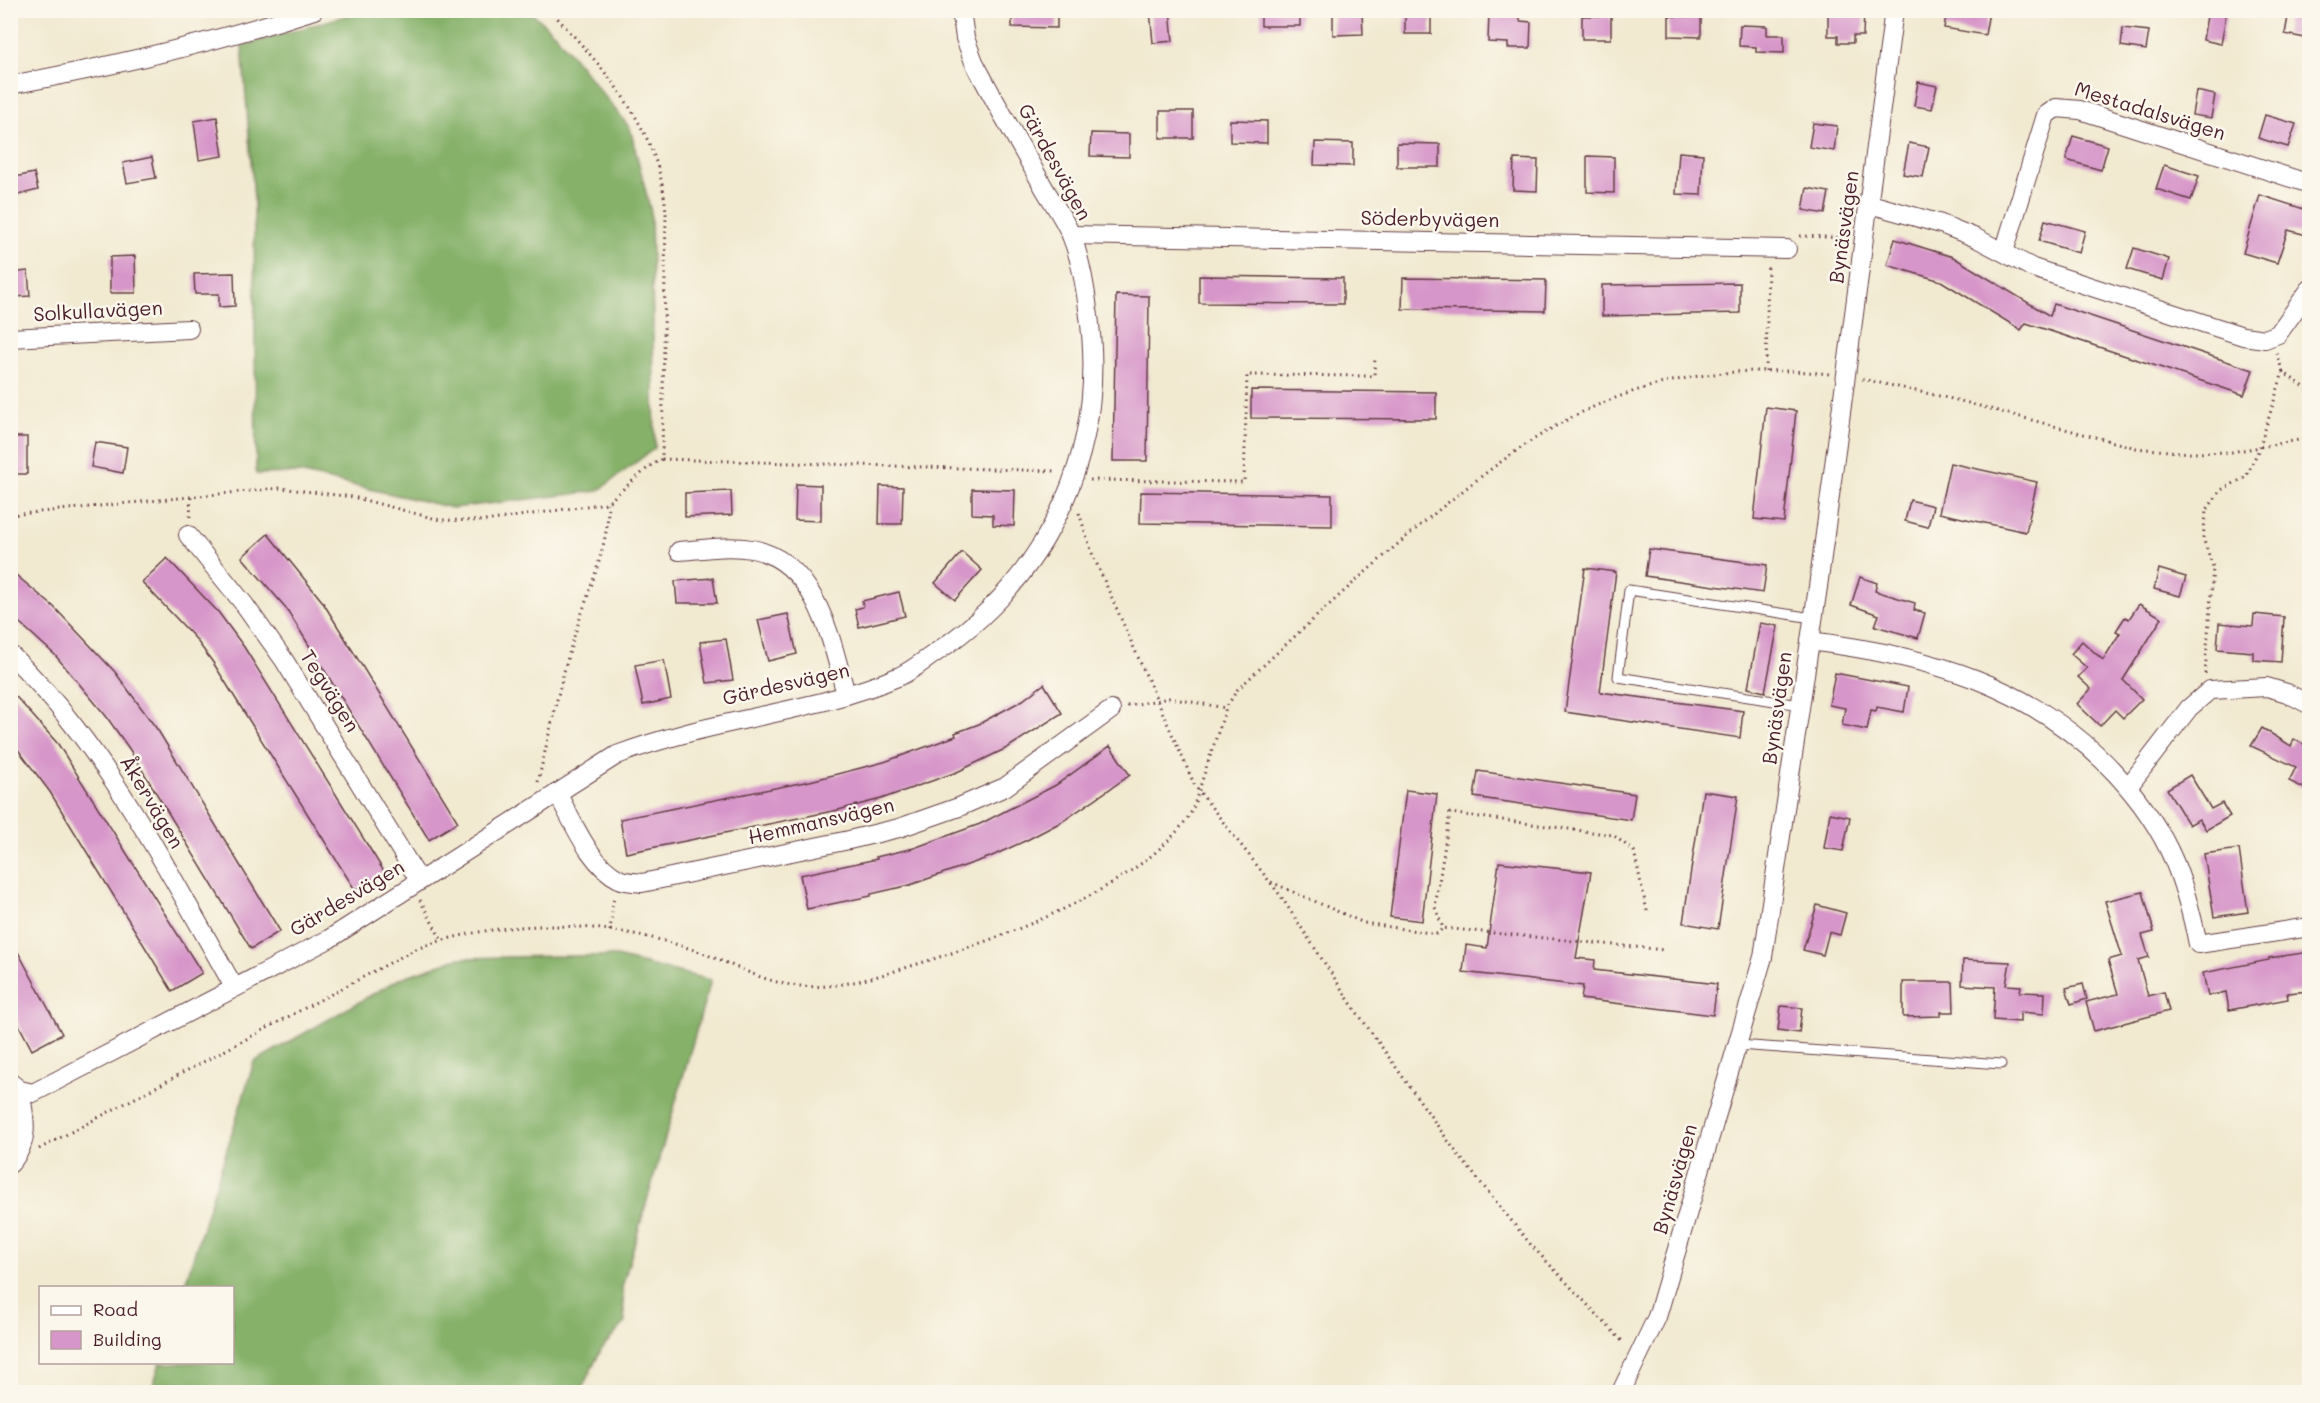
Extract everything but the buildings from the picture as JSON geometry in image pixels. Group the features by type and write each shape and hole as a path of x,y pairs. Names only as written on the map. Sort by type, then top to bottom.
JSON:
{"street":[{"path":"10,85 162,55 233,37 314,10"},
{"name":"Gärdesvägen","path":"15,1086 33,1093 329,939 617,755 661,738 846,695 902,675 953,640 1000,601 1039,551 1065,501 1080,478 1093,360 1085,287 1071,235 974,62 965,38 961,10"},
{"name":"Bynäsvägen","path":"1621,1392 1642,1354 1657,1317 1763,957 1810,641 1870,204 1894,10"},
{"name":"Mestadalsvägen","path":"2004,252 2046,115 2056,108 2080,110 2310,184"},
{"path":"1870,204 1941,224 2004,252 2033,268 2243,336 2265,339 2278,334 2310,289"},
{"name":"Söderbyvägen","path":"1071,235 1787,249"},
{"name":"Solkullavägen","path":"10,338 189,329"},
{"name":"Tegvägen","path":"188,535 244,604 284,660 415,883"},
{"path":"679,551 732,547 755,549 780,561 799,578 816,601 830,633 846,695"},
{"path":"1810,641 1940,665 2008,692 2068,728 2093,749 2142,803 2174,860 2187,897 2198,944 2310,927"},
{"name":"Åkervägen","path":"10,654 35,678 90,744 151,842 234,987"},
{"path":"2128,787 2203,694 2218,689 2267,687 2287,693 2310,705"},
{"name":"Hemmansvägen","path":"621,880 642,883 899,828 1005,788 1111,710"},
{"path":"552,797 592,854 606,870 621,880"},
{"path":"10,1164 19,1154 25,1142 26,1123 15,1086"}],"lane":[{"path":"1800,705 1617,677 1629,590 1813,618"},
{"path":"1738,1045 2001,1064"}],"path":[{"path":"550,10 618,88 643,127 663,180 666,214 662,459"},
{"path":"1787,249 1789,239 1796,236 1865,240"},
{"path":"1766,371 1768,249"},
{"path":"10,515 255,489 304,489 353,497 440,520 465,522 607,503 650,466 662,459 1048,471 1080,478 1244,482 1247,375 1374,376 1375,357"},
{"path":"37,1150 416,949 478,931 532,926 610,931 674,944 774,982 818,987 880,975 1012,931 1062,908 1127,873 1178,831 1192,811 1226,708 1237,690 1378,559 1478,479 1534,439 1584,411 1634,391 1714,374 1766,371 1846,376 1958,400 2136,448 2190,453 2259,449 2310,438"},
{"path":"2203,694 2213,567 2203,538 2206,511 2221,490 2246,477 2259,449 2283,372 2310,391"},
{"path":"188,535 191,495"},
{"path":"1065,501 1078,511 1092,553 1158,699 1187,772 1199,791 1270,881 1406,1083 1494,1201 1567,1285 1624,1343 1642,1354"},
{"path":"552,797 538,788 538,782 572,643 604,539 608,519 607,503"},
{"path":"1111,710 1158,699 1190,700 1226,708"},
{"path":"1443,928 1435,907 1450,813 1613,835 1634,851 1647,911"},
{"path":"610,931 612,902 621,880"},
{"path":"1270,881 1364,924 1437,934 1443,928"},
{"path":"415,883 441,940"},
{"path":"1443,928 1665,950"}],"green space":[{"path":"361,11 530,11 556,35 630,128 651,212 655,448 598,491 453,508 299,473 256,474 254,200 242,46"},
{"path":"612,956 711,980 622,1287 625,1323 602,1348 580,1392 151,1392 160,1364 234,1364 234,1286 184,1286 254,1062 401,978 458,958"}]}
